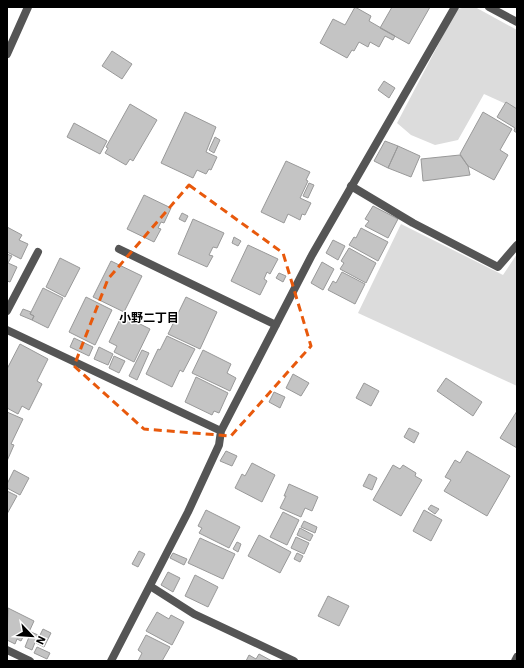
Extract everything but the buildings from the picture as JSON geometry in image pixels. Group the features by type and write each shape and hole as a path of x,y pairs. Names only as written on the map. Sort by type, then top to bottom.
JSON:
{"street":[{"path":"7,54 28,7"},
{"path":"111,661 188,512 219,445 221,431 312,255 455,7"},
{"path":"489,7 517,22"},
{"path":"351,186 413,223 498,267 517,245"},
{"path":"119,249 276,325"},
{"path":"7,311 38,252"},
{"path":"7,330 221,431"},
{"path":"150,586 194,614 294,661"},
{"path":"7,650 30,661"},
{"path":"515,661 517,657"}],"highlighted area":[{"path":"189,185 283,253 311,346 231,436 144,429 74,366 108,279"}],"shaded area":[{"path":"475,7 517,30 517,109 484,94 458,140 435,145 411,135 397,123 457,9"},
{"path":"401,224 503,275 517,254 517,386 358,313"}],"district":[{"name":"小野二丁目","path":"149,318"}]}
